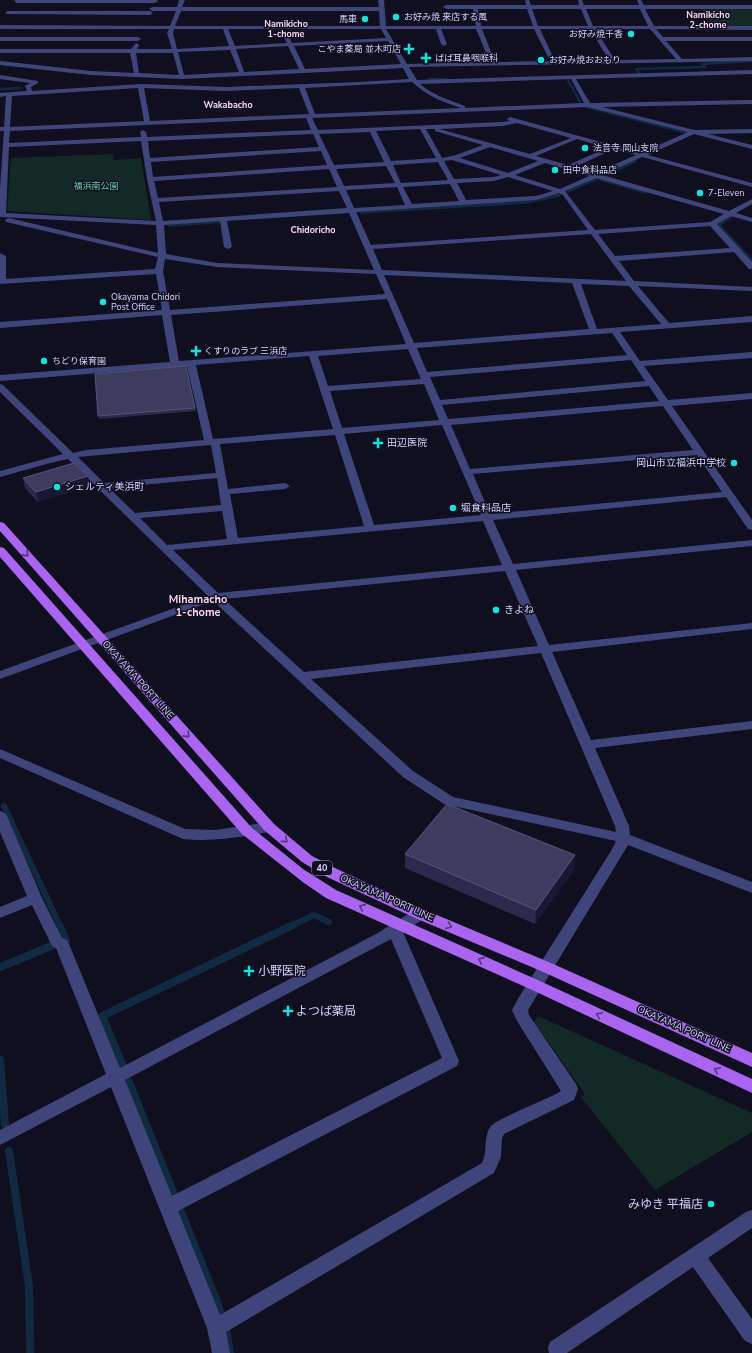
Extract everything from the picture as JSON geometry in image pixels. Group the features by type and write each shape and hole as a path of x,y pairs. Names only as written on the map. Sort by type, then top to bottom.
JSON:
{"main road":[{"name":"OKAYAMA PORT LINE","path":"0,525 269,827 307,859 332,874 420,914 546,967 752,1060"},
{"name":"OKAYAMA PORT LINE","path":"0,550 247,831 310,882 398,927 535,985 752,1086"}],"street":[{"path":"182,0 170,33 182,77"},
{"path":"381,0 383,28 404,66 414,81 425,91 436,97 472,109 576,138 752,185"},
{"path":"445,0 446,14"},
{"path":"527,0 536,28 553,62"},
{"path":"580,0 591,28 613,61"},
{"path":"638,0 652,28 680,60"},
{"path":"670,0 674,7"},
{"path":"696,0 701,7"},
{"path":"722,0 727,7"},
{"path":"748,0 752,6"},
{"path":"4,18 16,1 156,1 133,51 137,76"},
{"path":"57,13 64,1"},
{"path":"105,13 110,1"},
{"path":"446,7 752,6"},
{"path":"475,7 479,28 493,64"},
{"path":"8,13 105,13 179,9 232,12 340,12 382,9"},
{"path":"232,12 226,28 242,74"},
{"path":"286,12 283,28 303,71"},
{"path":"340,12 343,35"},
{"path":"447,20 447,28"},
{"path":"0,28 283,28 390,39"},
{"path":"0,51 174,51 290,45 383,28 752,28"},
{"path":"438,28 444,44"},
{"path":"720,28 724,34"},
{"path":"657,34 752,34"},
{"path":"0,39 138,39"},
{"path":"662,39 752,39"},
{"path":"668,45 752,45"},
{"path":"81,58 85,51"},
{"path":"0,63 137,76 182,77 404,66 752,59"},
{"path":"73,71 77,64"},
{"path":"0,95 140,86 226,89 414,81 573,78 752,72"},
{"path":"147,76 140,86 144,123 144,140 154,200 160,223 162,255 159,271 165,313 175,364"},
{"path":"0,77 36,82 28,86 30,93"},
{"path":"573,78 588,105 752,147"},
{"path":"222,1325 488,1168 494,1161 494,1133 498,1129 562,1100 568,1094 570,1089 522,1017 520,1010 618,852 624,838 622,826 587,745 410,346 380,273 316,132 301,86"},
{"path":"1,215 3,163 7,145 9,94"},
{"path":"0,129 472,109 752,102"},
{"path":"7,145 503,124 517,121"},
{"path":"424,127 752,220"},
{"path":"424,127 440,160 464,203"},
{"path":"372,130 410,207"},
{"path":"1,215 160,223 224,220 536,198 560,190 694,132 752,131"},
{"path":"529,157 576,138"},
{"path":"150,179 440,160 452,158 489,145"},
{"path":"568,168 612,148"},
{"path":"147,160 324,149"},
{"path":"452,158 560,190 632,284 667,326"},
{"path":"154,200 494,179 509,175 544,161"},
{"path":"368,247 712,224 752,201"},
{"path":"1,215 192,262 217,265 752,289"},
{"path":"224,220 228,247"},
{"path":"712,224 752,267"},
{"path":"613,259 736,250"},
{"path":"0,256 2,256 1,282 159,271"},
{"path":"576,282 594,332"},
{"path":"0,326 389,296"},
{"path":"0,378 752,320"},
{"path":"614,330 752,527"},
{"path":"313,354 370,528"},
{"path":"325,389 425,378 636,361 752,355"},
{"path":"192,363 221,475 233,541"},
{"path":"436,402 652,383"},
{"path":"0,386 215,597 408,774 449,801 624,838 752,888"},
{"path":"0,474 69,455 752,396"},
{"path":"466,472 700,452"},
{"path":"101,486 221,475"},
{"path":"224,492 285,486"},
{"path":"165,548 729,494"},
{"path":"132,516 227,508"},
{"path":"0,675 84,646 215,597 752,543"},
{"path":"302,676 752,626"},
{"path":"587,745 752,725"},
{"path":"0,753 183,834 201,837 216,836 269,827"},
{"path":"0,816 35,898 59,943 116,1077 174,1204 222,1325 221,1353"},
{"path":"0,913 35,898"},
{"path":"0,1138 420,914"},
{"path":"174,1204 451,1061 398,927"},
{"path":"558,1353 556,1348 752,1218"},
{"path":"696,1256 752,1335"}],"green space":[{"path":"701,8 752,8 752,26 712,26"},
{"name":"福浜南公園","path":"113,154 114,160 141,158 151,220 7,211 11,158"},
{"path":"538,1016 752,1113 752,1132 655,1190 581,1097 585,1094 534,1022"}],"building":[{"path":"186,366 195,408 98,416 95,374"},
{"path":"74,463 88,476 36,492 23,478"},
{"path":"447,804 575,855 536,910 405,854"}],"waterway":[{"path":"635,75 641,75 636,69 705,67 702,64 752,61"},
{"path":"429,79 447,79"},
{"path":"568,80 580,102"},
{"path":"0,89 20,88"},
{"path":"587,107 688,133"},
{"path":"603,176 635,161"},
{"path":"568,191 598,178"},
{"path":"598,178 646,192"},
{"path":"361,212 526,202 559,195"},
{"path":"726,214 732,216 718,225 752,261"},
{"path":"169,225 226,221"},
{"path":"4,806 60,926"},
{"path":"291,926 314,915 329,922"},
{"path":"0,967 66,940 59,925"},
{"path":"122,1064 102,1016 293,925"},
{"path":"0,1060 5,1124"},
{"path":"129,1082 216,1299 226,1329 230,1353"},
{"path":"9,1151 29,1286 30,1353"}],"place":[{"name":"お好み焼 来店する風","path":"396,17"},
{"name":"馬車","path":"365,19"},
{"name":"お好み焼千香","path":"631,34"},
{"name":"こやま薬局 並木町店","path":"409,49"},
{"name":"ばば耳鼻咽喉科","path":"426,58"},
{"name":"お好み焼おおもり","path":"541,60"},
{"name":"法音寺 岡山支院","path":"585,148"},
{"name":"田中食料品店","path":"555,170"},
{"name":"7-Eleven","path":"700,193"},
{"name":"Okayama Chidori Post Office","path":"103,302"},
{"name":"くすりのラブ 三浜店","path":"196,351"},
{"name":"ちどり保育園","path":"44,361"},
{"name":"田辺医院","path":"378,443"},
{"name":"岡山市立福浜中学校","path":"734,463"},
{"name":"シェルティ美浜町","path":"57,487"},
{"name":"堀食料品店","path":"453,508"},
{"name":"きよね","path":"496,610"},
{"name":"小野医院","path":"249,971"},
{"name":"よつば薬局","path":"288,1011"},
{"name":"みゆき 平福店","path":"711,1204"}],"district":[{"name":"Namikicho 2-chome","path":"708,20"},
{"name":"Namikicho 1-chome","path":"286,30"},
{"name":"Wakabacho","path":"228,105"},
{"name":"Chidoricho","path":"313,230"},
{"name":"Mihamacho 1-chome","path":"198,605"}]}
